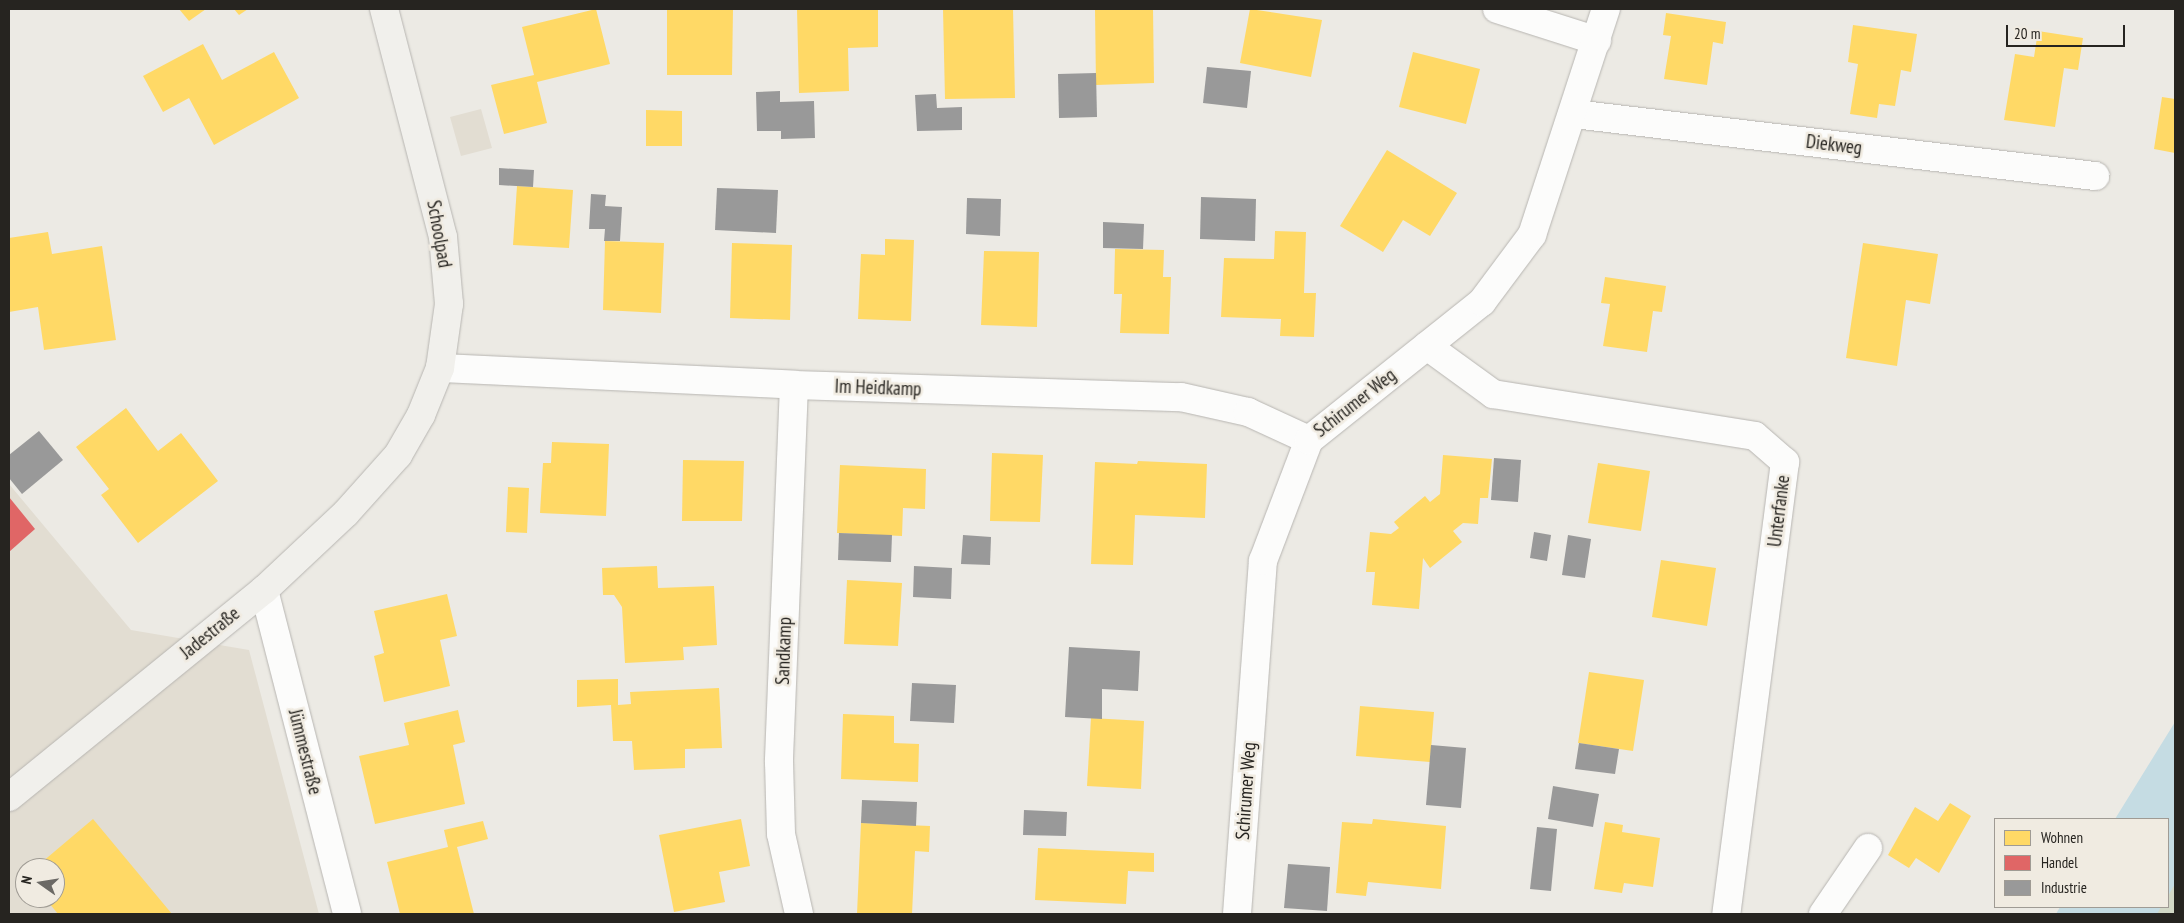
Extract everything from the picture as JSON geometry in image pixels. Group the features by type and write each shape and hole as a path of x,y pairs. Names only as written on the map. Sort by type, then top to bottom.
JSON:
{"street":[{"name":"Schoolpad","path":"384,9 443,237 449,304 440,368 421,415 398,455"},
{"path":"1497,9 1597,41"},
{"name":"Schirumer Weg","path":"1237,914 1263,561 1309,440 1482,302 1532,234 1574,114 1606,9"},
{"name":"Diekweg","path":"1574,114 2095,176"},
{"name":"Unterfanke","path":"1427,346 1494,394 1754,436 1785,462 1726,914"},
{"name":"Im Heidkamp","path":"440,368 794,385 1181,397 1248,412 1309,440"},
{"name":"Sandkamp","path":"794,385 779,762 781,834 799,914"},
{"name":"Jadestraße","path":"9,797 264,590 346,512 398,455"},
{"name":"Jümmestraße","path":"264,590 346,914"},
{"path":"1823,914 1868,848"}],"shaded area":[{"path":"481,109 492,148 461,156 450,117"},
{"path":"9,484 131,630 249,650 319,914 9,914"}],"green space":[{"path":"2175,881 2175,914 2155,914 2159,908 2169,908 2169,891"}],"water":[{"path":"2175,722 2175,884 2169,894 2169,818 2116,818"},
{"path":"2059,908 2160,908 2157,914 2056,914"}],"building: Wohnen":[{"path":"179,9 206,9 189,21"},
{"path":"234,9 248,9 239,15"},
{"path":"596,9 610,64 537,82 547,123 504,134 491,85 534,75 522,27"},
{"path":"667,9 733,9 732,75 667,75"},
{"path":"797,9 878,9 878,47 848,48 849,91 799,93"},
{"path":"943,9 1013,9 1015,98 945,99"},
{"path":"1095,9 1153,9 1154,83 1096,85"},
{"path":"1250,9 1322,20 1311,77 1240,63"},
{"path":"1666,13 1726,22 1723,44 1713,42 1707,85 1664,79 1671,36 1663,35"},
{"path":"1853,25 1917,34 1911,72 1901,70 1895,106 1879,104 1877,118 1850,114 1858,64 1848,62"},
{"path":"2038,31 2083,38 2078,70 2064,68 2055,127 2004,120 2015,54 2034,57"},
{"path":"203,44 222,80 274,52 299,98 214,145 189,98 163,112 143,76"},
{"path":"1413,52 1480,69 1466,124 1399,107"},
{"path":"2162,97 2175,99 2175,153 2154,149"},
{"path":"646,110 682,111 682,146 646,146"},
{"path":"1387,150 1457,193 1430,236 1403,220 1383,252 1340,226"},
{"path":"517,186 573,190 569,248 513,245"},
{"path":"1275,231 1306,232 1304,293 1316,293 1314,337 1280,336 1281,319 1221,317 1224,258 1274,259"},
{"path":"48,232 52,254 102,246 116,340 44,350 38,307 9,312 9,238"},
{"path":"885,239 914,240 911,321 858,319 861,254 885,255"},
{"path":"605,241 664,243 661,313 603,310"},
{"path":"732,243 792,245 790,320 730,318"},
{"path":"1863,243 1938,254 1930,304 1906,300 1897,366 1846,358"},
{"path":"1115,249 1164,250 1163,277 1171,277 1169,334 1120,333 1122,294 1114,294"},
{"path":"984,251 1039,252 1037,327 981,325"},
{"path":"1605,277 1666,286 1662,312 1653,311 1647,352 1603,346 1610,304 1601,303"},
{"path":"126,408 158,451 181,433 218,481 138,543 101,495 109,489 76,447"},
{"path":"552,442 609,444 606,516 540,513 543,463 551,463"},
{"path":"992,453 1043,455 1040,522 990,521"},
{"path":"1443,455 1492,459 1488,498 1480,498 1478,524 1463,523 1453,531 1462,542 1430,568 1423,558 1419,609 1372,605 1375,572 1366,572 1370,532 1391,534 1399,528 1394,522 1425,496 1430,502 1440,494"},
{"path":"683,460 744,461 742,521 682,521"},
{"path":"1138,461 1207,464 1205,518 1135,515 1133,565 1091,564 1095,462 1137,464"},
{"path":"1598,463 1650,471 1641,531 1588,523"},
{"path":"840,465 926,469 925,509 903,508 902,536 837,533"},
{"path":"508,487 529,488 527,533 506,532"},
{"path":"1661,560 1716,568 1707,626 1652,617"},
{"path":"657,566 658,588 714,586 717,645 683,647 684,660 625,663 622,607 614,595 603,595 602,568"},
{"path":"847,580 902,583 898,646 844,644"},
{"path":"447,594 457,636 440,640 450,686 384,702 374,656 384,653 374,611"},
{"path":"1589,672 1644,680 1633,751 1578,743"},
{"path":"618,679 618,705 631,704 630,692 719,688 722,748 685,749 685,768 634,770 632,741 613,741 611,705 577,707 577,680"},
{"path":"1360,706 1434,712 1430,762 1356,756"},
{"path":"458,710 465,742 453,745 465,804 375,824 359,756 409,745 404,723"},
{"path":"843,714 894,716 894,743 919,744 918,782 841,779"},
{"path":"1091,718 1144,721 1141,789 1087,786"},
{"path":"1950,803 1971,816 1939,873 1916,858 1909,868 1888,855 1915,807 1938,821"},
{"path":"93,819 172,914 58,914 53,908 65,908 65,858 47,858"},
{"path":"741,819 750,866 719,872 725,902 674,912 659,835"},
{"path":"1373,819 1446,826 1441,889 1368,882 1366,896 1336,893 1342,822 1372,824"},
{"path":"483,821 488,839 457,847 474,914 400,914 387,862 448,847 444,830"},
{"path":"1605,822 1623,825 1622,832 1660,838 1653,887 1624,883 1622,893 1594,889"},
{"path":"861,823 930,826 929,852 915,851 912,914 857,914"},
{"path":"1038,848 1154,853 1154,872 1128,871 1126,904 1035,900"}],"building: Handel":[{"path":"9,497 35,529 9,552"}],"building: Industrie":[{"path":"1207,67 1251,71 1247,108 1203,103"},
{"path":"1096,73 1097,117 1059,118 1058,74"},
{"path":"780,91 780,102 814,101 815,138 781,139 781,131 757,131 756,92"},
{"path":"936,94 937,108 962,107 962,130 917,131 915,95"},
{"path":"499,168 534,170 533,187 499,185"},
{"path":"717,188 778,190 776,233 715,230"},
{"path":"591,194 606,195 605,206 622,207 620,241 604,241 605,229 589,229"},
{"path":"1201,197 1256,199 1255,241 1200,239"},
{"path":"967,198 1001,199 1000,236 966,234"},
{"path":"1103,222 1144,224 1143,249 1103,248"},
{"path":"39,431 63,460 22,494 9,478 9,455"},
{"path":"1494,458 1521,460 1518,502 1491,500"},
{"path":"1534,532 1551,535 1547,561 1530,558"},
{"path":"839,533 892,535 891,562 838,560"},
{"path":"963,535 991,537 990,565 961,564"},
{"path":"1568,535 1591,539 1585,578 1562,575"},
{"path":"914,566 952,568 951,599 913,597"},
{"path":"1069,647 1140,651 1138,691 1102,689 1102,719 1065,717"},
{"path":"912,683 956,685 954,723 910,721"},
{"path":"1579,743 1619,749 1615,774 1575,769"},
{"path":"1431,745 1466,748 1461,808 1426,805"},
{"path":"1553,786 1599,794 1593,827 1548,819"},
{"path":"862,800 917,802 916,826 861,823"},
{"path":"1024,810 1067,812 1066,836 1023,835"},
{"path":"1537,827 1557,829 1551,891 1530,889"},
{"path":"1288,864 1330,867 1327,911 1284,908"}]}
